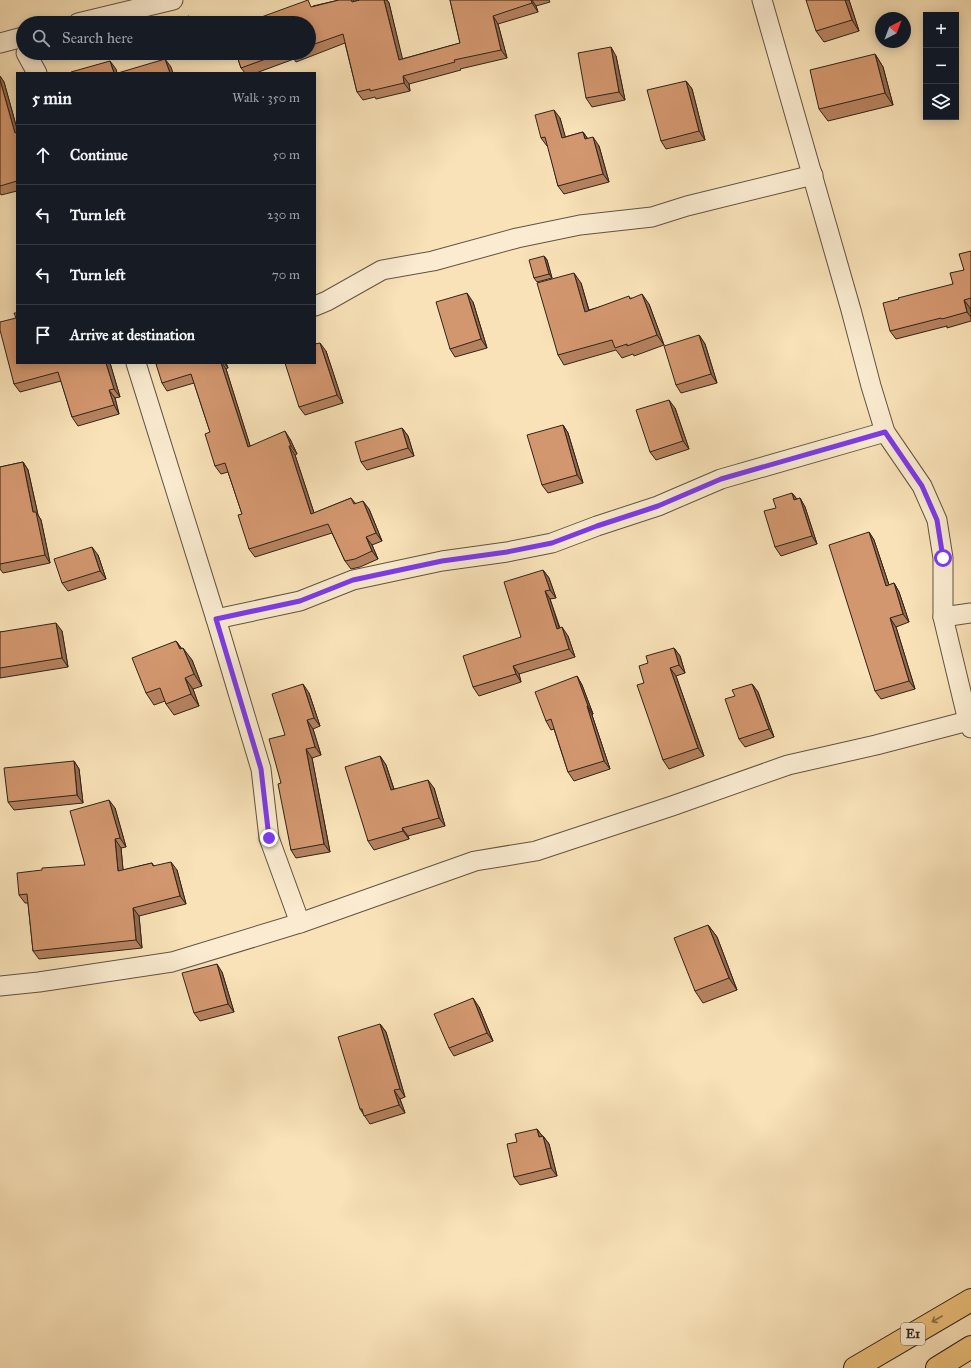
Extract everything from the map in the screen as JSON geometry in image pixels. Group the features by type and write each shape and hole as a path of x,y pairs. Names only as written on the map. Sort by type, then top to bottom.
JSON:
{"highway":[{"name":"E1","path":"855,1368 971,1300"},
{"path":"937,1368 971,1347"}],"street":[{"path":"102,16 147,3 173,0"},
{"path":"0,986 39,982 172,962 300,923 475,861 536,851 672,806 788,765 970,724 943,617 943,558 937,520 922,486 885,432 762,0"},
{"path":"0,43 16,44"},
{"path":"31,60 37,72"},
{"path":"316,306 382,270 433,261 517,238 580,225 652,218 687,206 813,175"},
{"path":"136,364 261,769 269,838 300,923"},
{"path":"216,619 300,601 353,580 442,561 507,552 552,543 597,526 658,506 721,479 885,432"},
{"path":"943,617 971,613"}],"building":[{"path":"308,0 311,7 339,0 351,0 352,2 360,0 384,0 399,60 460,43 450,0 531,0 532,3 493,16 501,50 454,60 455,62 403,76 404,83 370,91 370,89 357,92 343,34 316,44 316,16 264,16"},
{"path":"806,0 845,0 852,20 816,31"},
{"path":"611,47 619,92 586,98 578,53"},
{"path":"875,54 885,93 819,109 810,70"},
{"path":"165,60 170,72 121,72"},
{"path":"238,60 263,60 241,68"},
{"path":"110,61 114,72 71,72"},
{"path":"0,80 16,132 16,181 0,186"},
{"path":"686,81 699,131 661,141 647,90"},
{"path":"554,110 562,138 583,132 585,139 593,137 603,174 558,186 545,137 541,138 535,115"},
{"path":"971,251 971,298 964,300 967,312 890,331 883,303 953,284 950,273 964,270 959,254"},
{"path":"544,256 549,274 534,278 529,260"},
{"path":"574,273 585,312 629,296 630,299 642,294 657,335 627,346 627,344 615,348 612,340 558,355 537,283"},
{"path":"467,293 481,339 450,349 436,302"},
{"path":"16,318 16,364 106,364 114,389 109,390 114,405 72,417 58,372 14,384 0,330 0,322"},
{"path":"699,335 711,374 676,385 664,346"},
{"path":"320,343 337,395 299,407 285,364 316,364 316,344"},
{"path":"156,364 221,364 248,447 285,431 291,446 289,446 311,514 351,498 354,504 363,501 376,533 366,537 372,551 355,559 345,561 328,524 249,549 238,515 242,514 225,463 215,466 205,434 210,432 191,374 162,383"},
{"path":"669,400 683,441 650,452 636,410"},
{"path":"563,425 577,475 542,485 527,435"},
{"path":"402,428 408,448 361,462 355,442"},
{"path":"23,462 33,512 36,512 45,555 0,564 0,467"},
{"path":"792,493 794,500 800,498 812,536 775,547 764,511 776,508 773,499"},
{"path":"869,532 886,586 894,583 903,614 890,618 909,681 875,691 829,545"},
{"path":"92,547 100,571 62,583 54,559"},
{"path":"543,570 550,590 545,591 557,629 562,627 569,649 513,666 516,674 473,687 463,656 521,637 504,582"},
{"path":"56,623 62,658 0,668 0,632"},
{"path":"176,641 180,649 183,648 194,674 185,678 191,694 166,704 160,688 146,693 132,658"},
{"path":"674,648 679,665 670,668 698,748 663,760 637,685 644,683 639,666 648,663 646,656"},
{"path":"577,676 588,706 604,761 568,772 551,719 546,721 535,692"},
{"path":"303,684 314,718 307,720 315,747 306,749 324,844 291,850 278,784 281,783 269,739 285,735 272,694"},
{"path":"752,684 769,729 739,739 725,699 735,696 732,690"},
{"path":"380,756 391,790 428,780 439,818 402,828 403,831 368,841 345,767"},
{"path":"74,761 77,795 8,802 4,768"},
{"path":"109,800 120,838 115,839 118,871 152,863 153,866 171,862 180,896 133,908 136,940 33,951 27,894 19,895 17,873 42,870 42,868 85,865 70,811"},
{"path":"708,925 729,978 695,991 674,938"},
{"path":"217,964 228,1004 194,1013 182,973"},
{"path":"473,998 487,1033 449,1048 434,1014"},
{"path":"380,1024 400,1089 394,1090 399,1105 364,1116 362,1109 360,1109 338,1037"},
{"path":"537,1129 539,1137 543,1136 551,1168 514,1177 507,1144 517,1142 515,1134"}],"route":[{"path":"269,838 261,769 216,619 300,601 353,580 442,561 507,552 552,543 597,526 658,506 721,479 885,432 922,486 937,520 943,558"}]}
